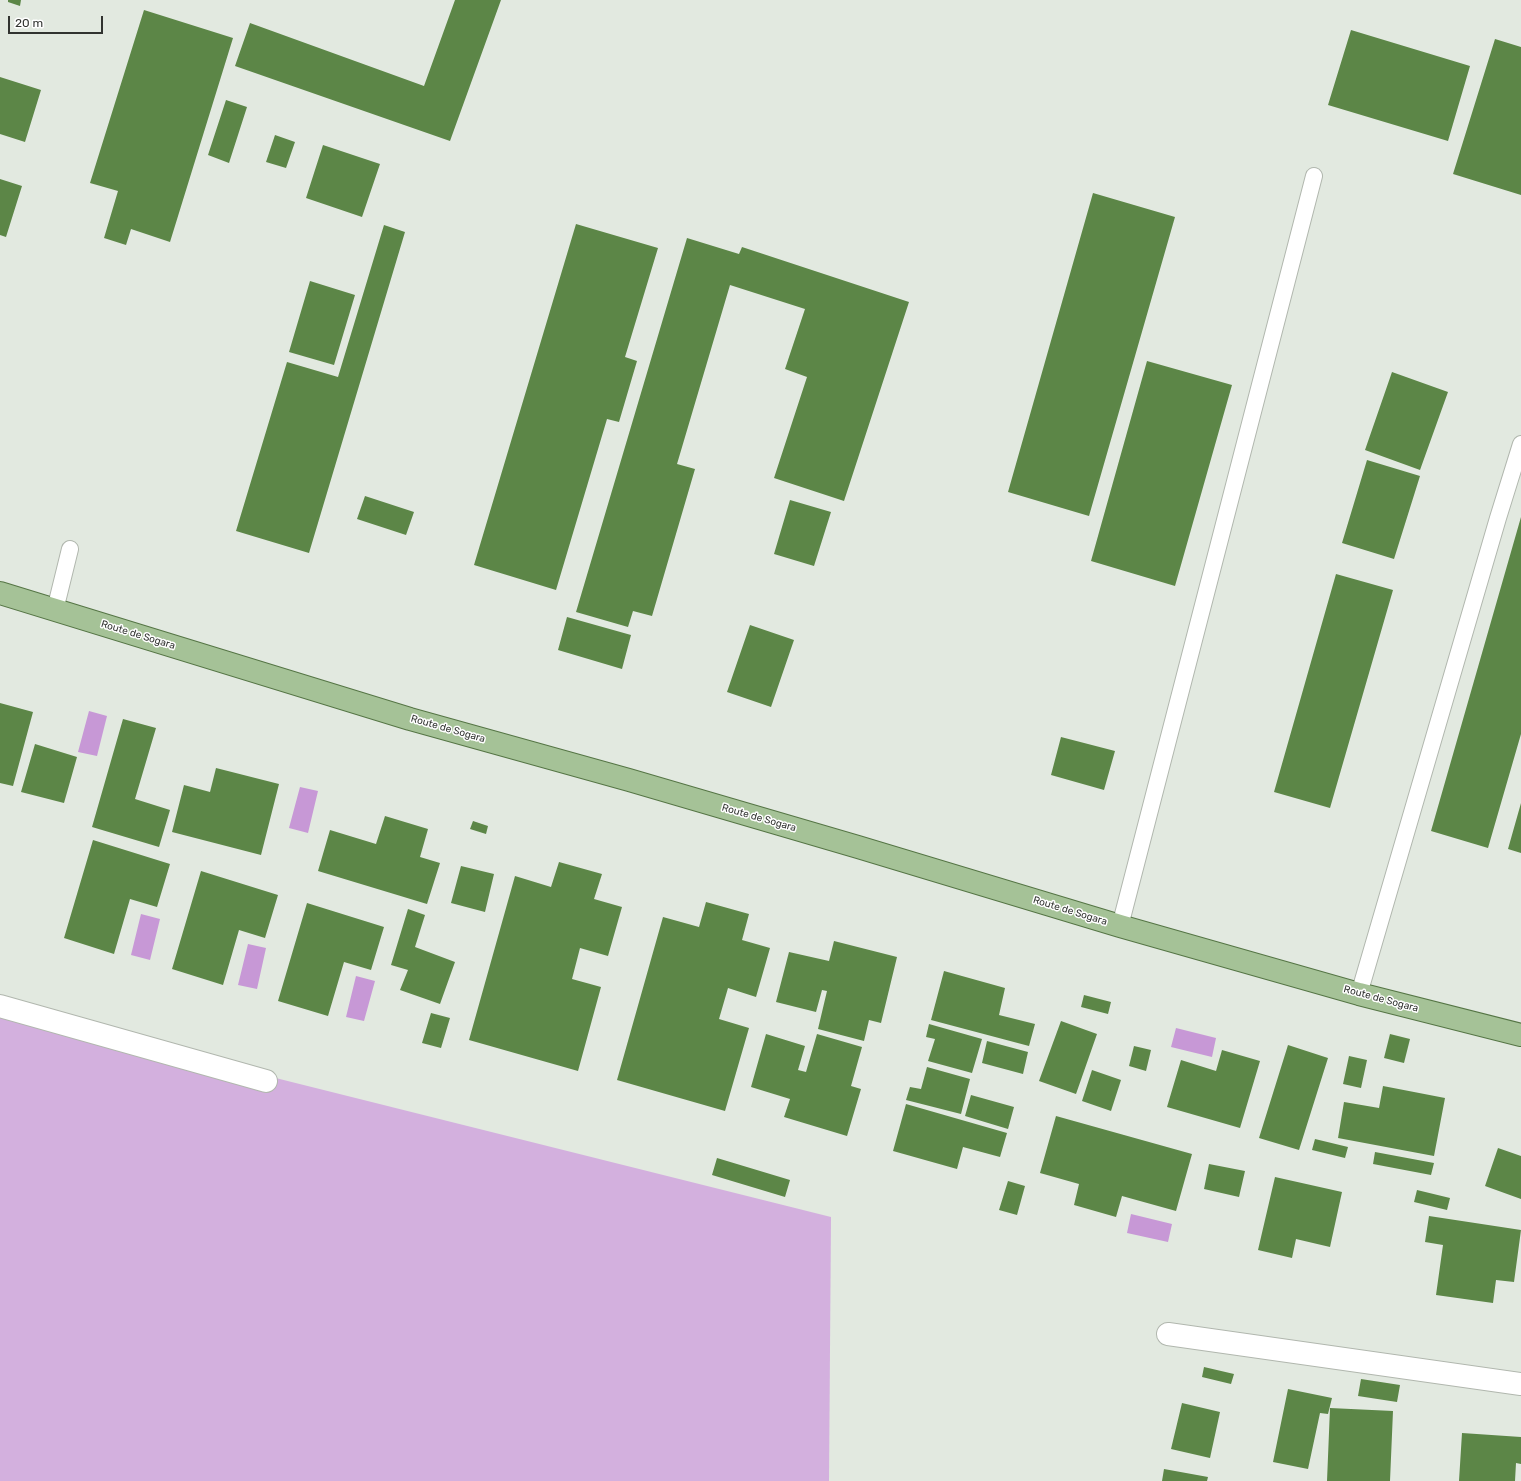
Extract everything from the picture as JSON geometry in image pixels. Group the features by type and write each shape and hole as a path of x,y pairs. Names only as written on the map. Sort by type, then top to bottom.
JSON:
{"main road":[{"name":"Route de Sogara","path":"0,593 410,719 820,836 1120,926 1359,994 1521,1035"}],"street":[{"path":"0,1006 266,1081"},
{"path":"1168,1334 1521,1384"}],"lane":[{"path":"1120,926 1314,176"},
{"path":"1359,994 1521,444"},
{"path":"55,610 70,549"}],"shaded area":[{"path":"89,711 107,716 97,756 78,752"},
{"path":"300,787 318,791 308,833 289,828"},
{"path":"141,914 160,919 150,960 131,955"},
{"path":"248,944 266,948 257,989 238,985"},
{"path":"356,976 375,981 364,1021 346,1017"},
{"path":"0,1009 831,1217 829,1481 0,1481"},
{"path":"1176,1028 1216,1038 1212,1057 1171,1047"},
{"path":"1131,1214 1172,1224 1168,1242 1127,1233"}],"building":[{"path":"8,0 21,0 20,6 8,2"},
{"path":"455,0 501,0 450,141 235,66 250,23 424,86"},
{"path":"144,10 233,38 170,242 131,229 126,245 104,238 118,191 90,183"},
{"path":"1351,30 1470,66 1448,141 1328,105"},
{"path":"1495,39 1521,47 1521,195 1453,174"},
{"path":"0,77 41,90 25,142 0,134"},
{"path":"226,100 247,107 229,163 208,155"},
{"path":"275,135 295,142 286,168 266,162"},
{"path":"323,145 380,164 362,217 306,198"},
{"path":"0,179 22,186 6,237 0,235"},
{"path":"1093,193 1175,217 1089,516 1008,492"},
{"path":"576,224 658,248 625,357 637,361 619,422 607,419 556,590 474,565"},
{"path":"384,225 405,232 309,553 236,531 287,362 338,377"},
{"path":"687,238 739,254 742,247 909,302 844,501 774,478 807,377 785,369 805,309 730,285 677,464 695,469 652,616 633,611 628,627 576,612"},
{"path":"310,281 355,295 334,365 289,352"},
{"path":"1147,361 1232,385 1175,586 1091,561"},
{"path":"1392,372 1448,392 1420,470 1365,450"},
{"path":"1367,460 1420,476 1394,559 1342,543"},
{"path":"365,496 414,512 406,535 357,519"},
{"path":"790,500 831,512 814,566 774,554"},
{"path":"1521,517 1521,734 1488,848 1431,831"},
{"path":"1336,574 1393,590 1330,808 1274,792"},
{"path":"567,617 631,635 622,669 558,650"},
{"path":"750,625 794,640 771,707 727,692"},
{"path":"0,703 33,712 13,786 0,783"},
{"path":"123,719 156,728 135,799 170,810 159,847 92,827"},
{"path":"1061,737 1115,751 1104,790 1051,775"},
{"path":"35,744 77,757 64,803 21,792"},
{"path":"216,768 279,784 261,855 172,832 184,785 210,792"},
{"path":"1521,803 1521,853 1508,849"},
{"path":"385,816 428,829 420,857 440,863 427,904 318,871 330,830 376,844"},
{"path":"473,821 488,826 486,834 470,829"},
{"path":"93,840 170,864 157,907 130,899 114,954 64,938"},
{"path":"559,862 602,874 594,899 622,907 608,956 580,948 572,979 601,987 578,1071 469,1040 515,876 551,887"},
{"path":"461,866 494,874 485,912 451,903"},
{"path":"201,871 278,895 265,938 239,930 223,985 172,969"},
{"path":"706,902 749,914 742,940 770,948 756,997 728,988 719,1019 749,1028 725,1111 617,1080 663,917 699,927"},
{"path":"307,903 384,927 371,970 344,962 328,1016 278,1001"},
{"path":"408,909 425,915 415,947 455,962 440,1004 400,990 408,970 391,965"},
{"path":"834,941 897,957 881,1023 869,1020 864,1041 818,1029 827,991 822,990 816,1012 776,1002 789,952 829,961"},
{"path":"944,971 1005,988 999,1015 1035,1024 1029,1046 931,1020"},
{"path":"1084,995 1111,1002 1108,1014 1081,1007"},
{"path":"431,1013 450,1018 441,1048 422,1043"},
{"path":"1061,1021 1097,1034 1076,1094 1039,1081"},
{"path":"929,1024 982,1039 972,1073 928,1061 935,1039 926,1037"},
{"path":"766,1034 805,1046 798,1070 806,1072 817,1034 862,1047 851,1086 861,1089 847,1136 784,1117 790,1099 751,1087"},
{"path":"1390,1034 1410,1039 1404,1063 1384,1058"},
{"path":"987,1041 1028,1052 1023,1074 982,1063"},
{"path":"1288,1045 1328,1058 1299,1150 1259,1138"},
{"path":"1134,1046 1151,1050 1146,1071 1129,1066"},
{"path":"1222,1050 1260,1061 1240,1128 1167,1107 1181,1060 1216,1071"},
{"path":"1349,1056 1367,1060 1361,1088 1343,1084"},
{"path":"927,1067 970,1079 961,1114 906,1100 910,1087 921,1089"},
{"path":"1092,1070 1121,1080 1111,1111 1082,1101"},
{"path":"1383,1086 1445,1098 1434,1156 1338,1138 1344,1102 1379,1108"},
{"path":"971,1095 1014,1107 1008,1129 965,1116"},
{"path":"906,1104 1007,1133 1000,1157 963,1147 957,1169 893,1151"},
{"path":"1056,1116 1192,1154 1176,1211 1122,1196 1116,1217 1074,1205 1079,1184 1040,1173"},
{"path":"1315,1139 1348,1147 1345,1158 1312,1150"},
{"path":"1498,1148 1521,1156 1521,1199 1485,1186"},
{"path":"1375,1152 1434,1163 1431,1175 1373,1164"},
{"path":"717,1158 790,1180 785,1197 712,1175"},
{"path":"1209,1164 1245,1171 1239,1197 1204,1189"},
{"path":"1275,1177 1342,1192 1330,1247 1296,1239 1292,1258 1258,1250"},
{"path":"1008,1181 1025,1186 1017,1215 999,1210"},
{"path":"1417,1190 1450,1198 1447,1210 1414,1202"},
{"path":"1429,1216 1521,1230 1514,1282 1496,1280 1493,1303 1436,1295 1443,1245 1425,1242"},
{"path":"1204,1367 1234,1374 1231,1384 1202,1377"},
{"path":"1361,1379 1400,1385 1397,1402 1358,1396"},
{"path":"1288,1389 1332,1398 1328,1414 1320,1413 1308,1469 1273,1462"},
{"path":"1182,1403 1220,1412 1210,1458 1171,1449"},
{"path":"1330,1408 1393,1411 1390,1481 1327,1481"},
{"path":"1462,1433 1521,1437 1521,1464 1516,1463 1515,1481 1459,1481"},
{"path":"1164,1469 1208,1477 1207,1481 1162,1481"}]}
